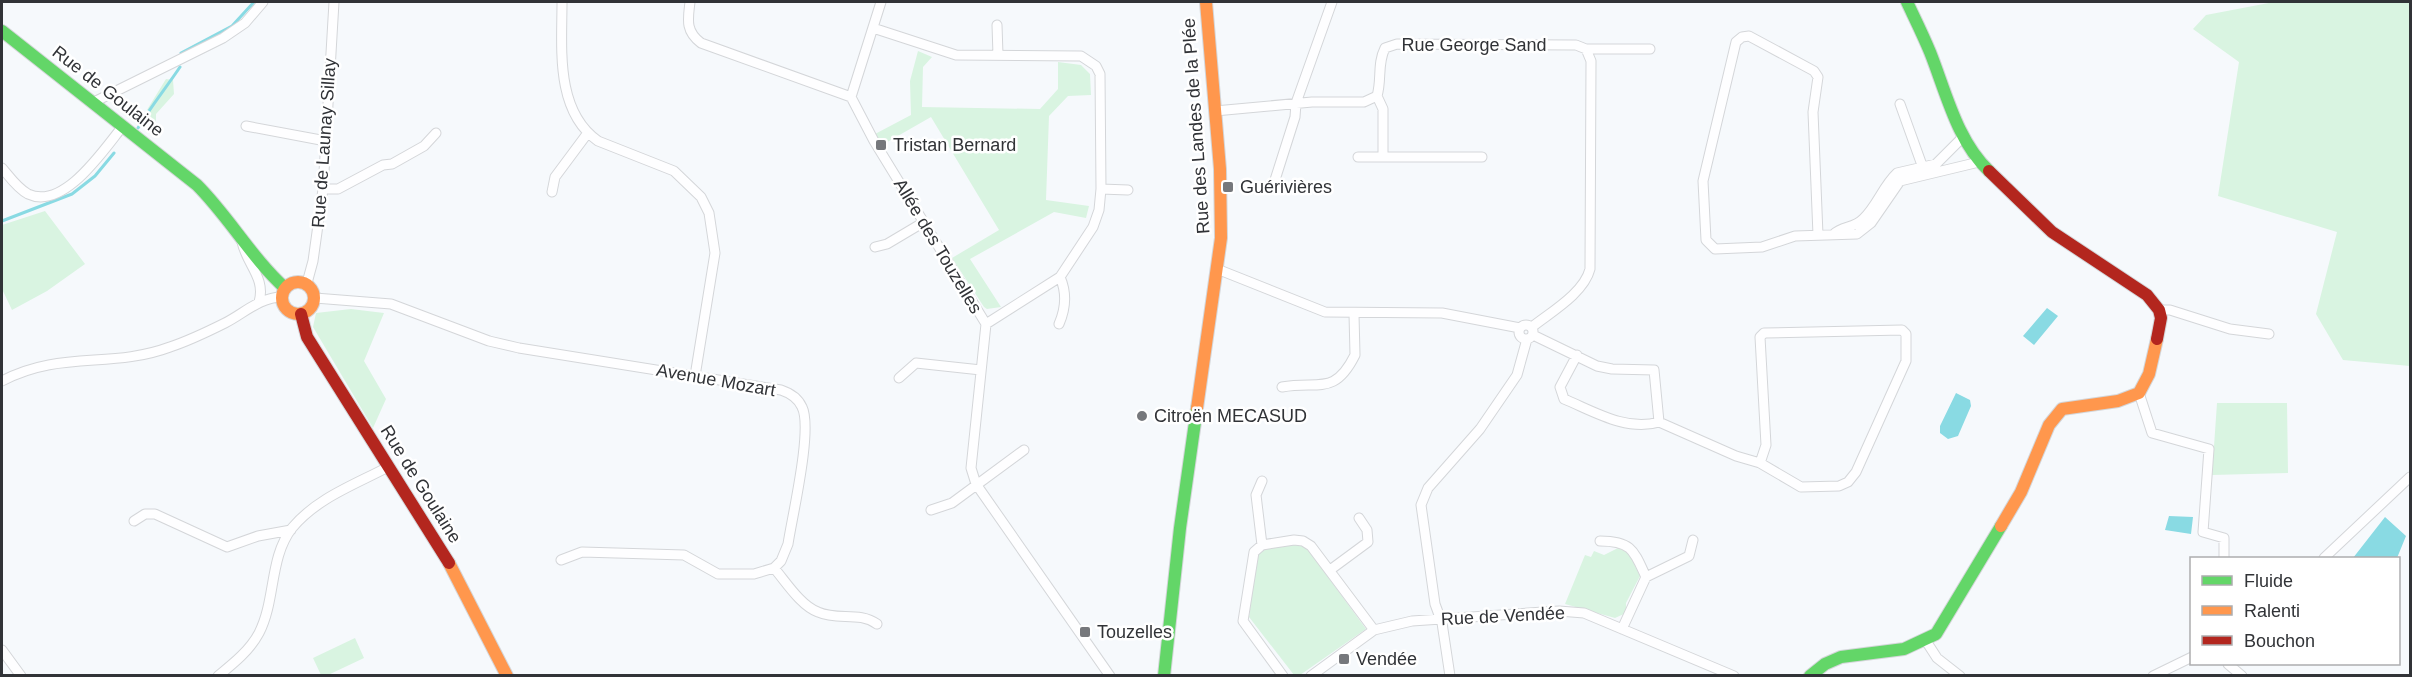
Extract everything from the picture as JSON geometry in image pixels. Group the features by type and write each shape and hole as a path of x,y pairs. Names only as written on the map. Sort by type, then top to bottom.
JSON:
{"street":[{"path":"94,102 223,38 245,23 262,2"},
{"name":"Rue de Launay Sillay","path":"307,283 313,261 323,189 334,2"},
{"path":"562,2 565,88 587,134 598,141 674,171 701,197 709,213 715,253 695,376"},
{"path":"690,2 688,26 692,37 701,43 851,97 881,2"},
{"name":"Rue des Landes de la Plée","path":"1164,675 1177,552 1217,269 1222,210 1206,2"},
{"path":"1263,189 1274,183 1295,117 1296,103 1332,2"},
{"path":"1810,675 1825,663 1849,653 1902,650 1926,641 1946,620 2021,492 2049,425 2062,409 2118,401 2139,393 2149,374 2161,318 2159,310 2146,295 2052,232 1979,162 1963,138 1929,49 1907,2"},
{"path":"997,25 998,55"},
{"path":"873,28 956,55 1081,56 1096,66 1100,74 1101,189 1099,210 1093,227 1060,277 986,324"},
{"name":"Rue de Goulaine","path":"2,31 94,102 216,202 283,292"},
{"path":"1818,236 1813,112 1818,77 1814,71 1749,36 1742,37 1736,42 1703,181 1706,240 1715,249 1762,247 1795,237 1818,236 1834,234 1849,236 1866,229 1894,187 1907,178 1979,162"},
{"name":"Rue George Sand","path":"1383,157 1383,109 1377,96 1380,85 1379,60 1385,48 1397,44 1576,45 1586,49 1650,50"},
{"path":"1217,269 1305,306 1325,312 1442,313 1520,328 1521,337 1531,334 1588,280 1590,269 1591,61 1586,49"},
{"path":"1215,111 1296,103 1364,102 1377,96"},
{"name":"Allée des Touzelles","path":"851,97 873,141 986,324 971,468 976,484 1110,675"},
{"path":"1900,104 1923,168"},
{"path":"2,168 22,190 30,195 50,195 79,178 123,126"},
{"path":"246,126 326,141"},
{"path":"323,189 338,189 383,165 392,164 424,146 436,133"},
{"path":"552,192 555,177 587,134"},
{"path":"1834,234 1839,229 1858,224 1897,173 1936,164 1947,156 1963,138"},
{"path":"1358,157 1482,157"},
{"path":"1101,189 1128,190"},
{"path":"875,247 887,244 924,222"},
{"path":"240,234 244,254 261,280 259,302"},
{"path":"1059,324 1064,312 1065,288 1060,277"},
{"path":"2,381 35,366 56,361 132,357 171,347 224,324 259,302 283,292 297,281 307,283 313,290 315,298 312,307 301,314 287,310 283,292"},
{"name":"Avenue Mozart","path":"315,298 391,304 499,344 781,390 794,397 802,406 806,434 788,544 781,561 774,568"},
{"path":"2159,310 2170,310 2230,329 2269,334"},
{"name":"Rue de Goulaine","path":"301,314 308,337 457,577 507,675"},
{"path":"1282,387 1304,383 1318,387 1333,383 1355,355 1354,314"},
{"path":"1576,355 1560,387 1564,399 1623,423 1652,424 1659,422 1736,456 1760,463 1801,487 1839,486 1848,482 1856,472 1906,361 1906,334 1902,330 1764,333 1760,337 1766,445 1760,463"},
{"path":"1531,334 1612,369 1654,370 1659,422"},
{"path":"1450,675 1441,619 1435,604 1421,505 1428,488 1480,429 1517,375 1531,334"},
{"path":"898,378 916,363 981,370"},
{"path":"2139,393 2152,433 2209,448 2204,532 2224,538 2224,557"},
{"path":"931,510 951,503 1024,450"},
{"path":"218,675 243,655 259,633 281,548 291,530 314,506 388,467"},
{"path":"2325,557 2410,477"},
{"path":"1262,481 1256,495 1262,545"},
{"path":"134,521 145,514 156,514 227,547 258,536 291,530"},
{"path":"1330,570 1368,542 1367,530 1359,518"},
{"path":"1622,629 1646,577 1689,556 1693,540"},
{"path":"1283,675 1243,621 1251,563 1254,552 1262,545 1303,541 1330,570 1374,630"},
{"path":"1600,541 1617,541 1634,549 1646,577"},
{"path":"561,560 582,552 684,555 718,574 754,574 774,568 816,612 833,616 867,617 877,624"},
{"name":"Rue de Vendée","path":"1311,675 1374,630 1412,621 1559,611 1584,613 1734,675"},
{"path":"1926,641 1937,658 1960,675"},
{"path":"2,650 21,675"},
{"path":"2153,675 2190,658"},
{"path":"2230,665 2242,675"}],"green space":[{"path":"2274,2 2410,2 2410,366 2343,360 2316,314 2337,232 2218,196 2239,62 2193,29 2206,15"},
{"path":"918,51 932,57 923,67 922,107 1040,109 1058,89 1058,62 1081,65 1090,74 1091,95 1068,96 1049,116 1046,200 1089,206 1086,218 1054,212 970,259 1001,307 987,309 984,307 952,258 999,230 931,117 882,145 875,134 911,115 910,81"},
{"path":"166,79 173,80 174,94 156,114 156,125 144,129 142,118"},
{"path":"45,211 85,264 47,291 12,310 2,289 2,225"},
{"path":"351,309 384,313 364,361 386,399 373,428 313,327 316,313"},
{"path":"2217,403 2287,403 2288,473 2212,475"},
{"path":"1303,543 1366,629 1300,675 1294,675 1249,617 1257,555 1266,549"},
{"path":"1618,548 1629,553 1640,576 1626,603 1626,613 1615,618 1565,604 1585,555 1591,557 1594,551 1604,555"},
{"path":"355,638 364,658 328,675 321,675 313,658"}],"water":[{"path":"2047,308 2058,316 2034,345 2023,336"},
{"path":"1956,393 1970,400 1971,406 1958,436 1948,439 1940,433 1940,426"},
{"path":"2169,516 2193,517 2191,534 2165,530"},
{"path":"2385,517 2406,536 2397,557 2354,557"}],"waterway":[{"path":"181,53 232,26 254,2"},
{"path":"138,128 180,67"},
{"path":"2,221 72,194 95,176 114,153"}],"traffic: fast":[{"path":"1907,2 1930,52 1960,131 1978,159 1989,171"},
{"path":"2,31 197,185 261,263 285,288"},
{"path":"1164,676 1180,528 1197,408"},
{"path":"1810,676 1825,664 1841,657 1904,649 1936,634 2001,526"}],"traffic: slow":[{"path":"1197,408 1221,238 1220,169 1206,2"},
{"path":"298,282 310,286 314,298 310,310 298,314 286,310 282,298 286,286 298,282"},
{"path":"2001,526 2021,492 2049,425 2062,409 2118,401 2139,393 2149,374 2157,339"},
{"path":"449,563 507,676"}],"traffic: jam":[{"path":"1989,171 2052,232 2147,295 2159,310 2161,318 2157,339"},
{"path":"301,314 307,337 449,563"}],"place":[{"name":"Tristan Bernard","path":"881,145"},
{"name":"Guérivières","path":"1228,187"},
{"name":"Citroën MECASUD","path":"1142,416"},
{"name":"Touzelles","path":"1085,632"},
{"name":"Vendée","path":"1344,659"}]}
